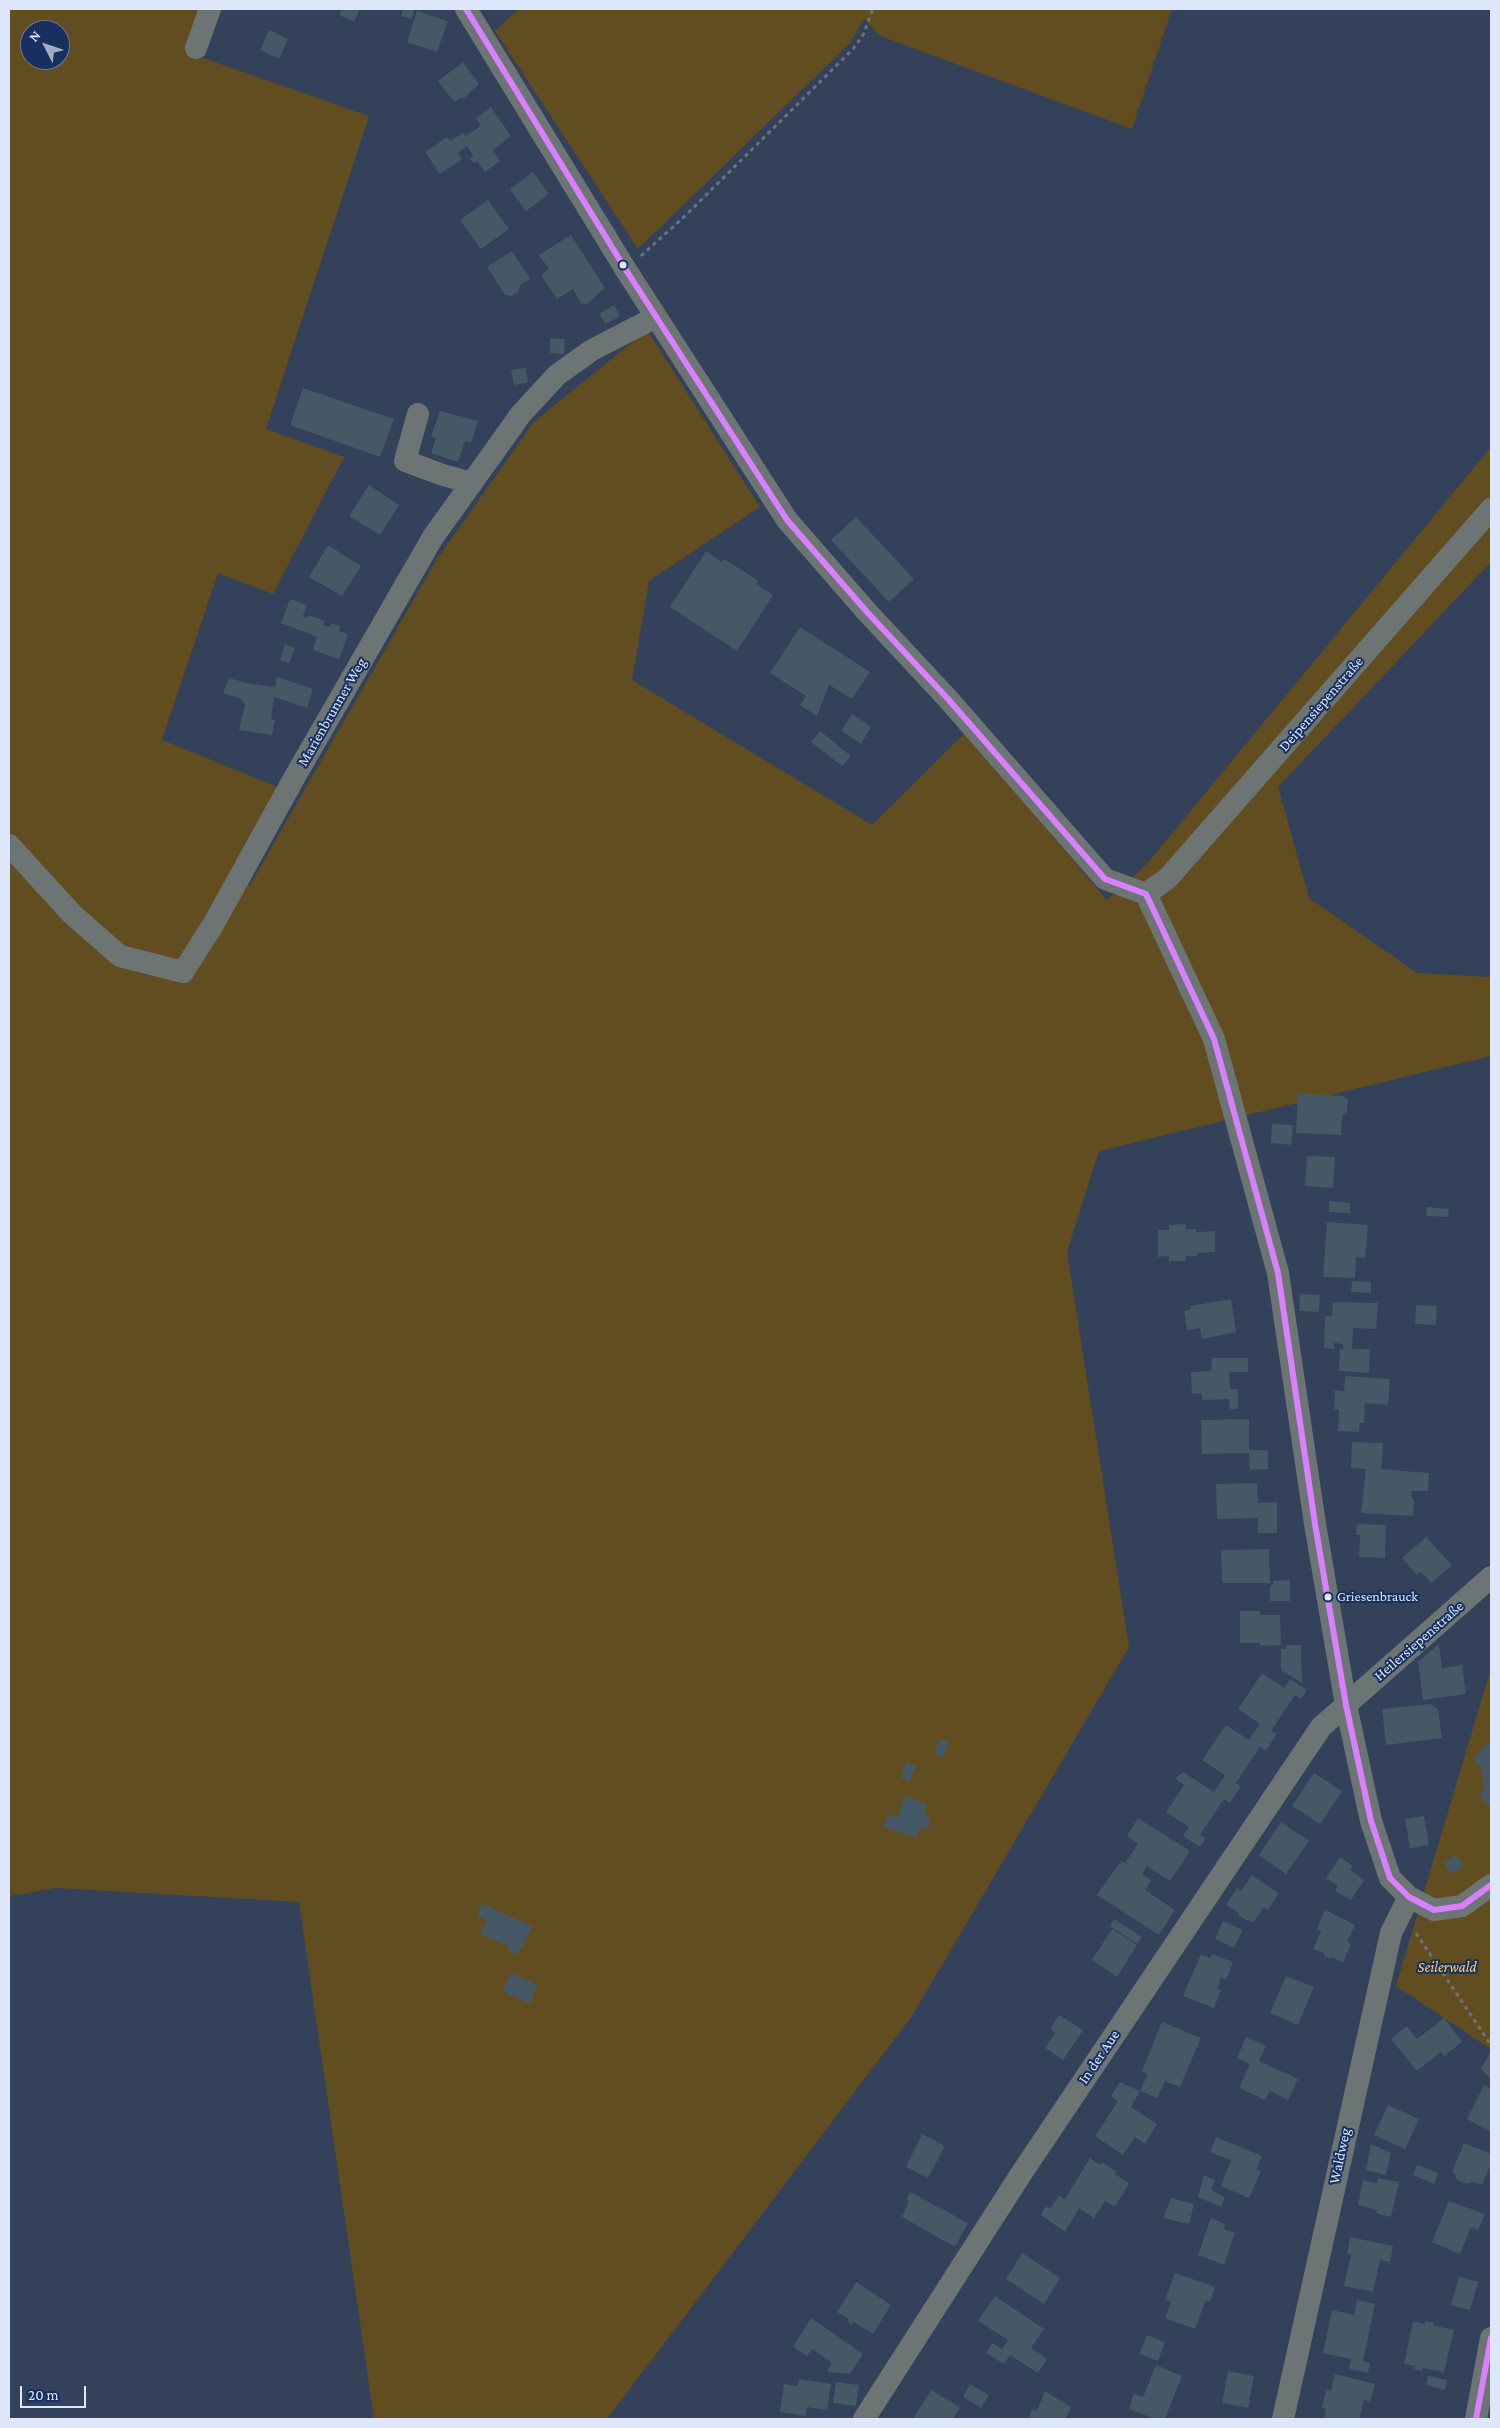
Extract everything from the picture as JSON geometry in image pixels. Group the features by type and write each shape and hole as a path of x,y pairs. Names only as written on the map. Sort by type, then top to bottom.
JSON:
{"street":[{"path":"196,48 210,9"},
{"path":"466,9 626,270 788,520 1105,878 1146,894 1214,1039 1278,1273 1315,1524 1346,1705 1371,1821 1390,1878 1406,1905 1434,1910 1462,1906 1491,1885"},
{"name":"Marienbrunner Weg","path":"9,845 72,914 120,956 183,972 213,924 293,780 433,537 521,414 556,375 592,350 656,317"},
{"path":"418,414 405,461 443,476 472,483"},
{"name":"Deipensiepenstraße","path":"1146,894 1168,878 1491,509"},
{"name":"Heilersiepenstraße","path":"1346,1705 1491,1577"},
{"name":"In der Aue","path":"864,2419 1021,2174 1321,1727 1346,1705"},
{"name":"Waldweg","path":"1283,2419 1389,1943 1406,1905"},
{"path":"1476,2419 1491,2338"}],"path":[{"path":"626,270 686,215 853,49 863,35 873,9"},
{"path":"1406,1905 1491,2045"}],"green space":[{"path":"9,9 201,9 186,52 369,116 266,429 344,457 273,594 218,573 162,740 278,787 230,876 250,885 437,559 534,422 647,330 760,507 649,581 632,680 872,825 965,733 1107,900 1146,865 1491,447 1491,562 1278,787 1309,898 1417,973 1491,977 1491,1056 1099,1151 1067,1252 1129,1647 912,2016 607,2419 374,2419 299,1902 56,1888 9,1896"},
{"path":"519,9 1172,9 1132,129 880,36 864,19 850,43 638,249 495,31"},
{"name":"Seilerwald","path":"1491,1668 1491,2049 1396,1986"}],"building":[{"path":"342,9 360,9 354,22 339,15"},
{"path":"403,9 414,9 412,19 401,16"},
{"path":"417,11 448,21 437,52 407,42"},
{"path":"269,30 288,39 279,59 260,50"},
{"path":"463,62 479,84 463,99 462,97 454,102 438,81"},
{"path":"491,107 511,136 493,150 500,161 485,172 477,161 473,163 470,158 473,156 467,146 458,153 462,159 440,174 425,152 447,137 450,141 463,133 466,136 481,126 476,118"},
{"path":"533,172 549,194 526,211 510,189"},
{"path":"488,200 509,229 481,249 460,220"},
{"path":"571,235 605,288 587,304 581,303 573,289 557,299 541,275 549,269 539,255"},
{"path":"512,251 530,279 520,285 519,291 511,296 505,295 487,267"},
{"path":"614,305 620,316 606,324 599,314"},
{"path":"550,338 565,339 564,354 550,353"},
{"path":"526,368 528,383 514,385 511,370"},
{"path":"303,388 394,419 380,457 290,425"},
{"path":"440,411 478,421 471,443 465,441 458,462 431,453 436,438 431,436"},
{"path":"369,485 399,505 380,535 349,516"},
{"path":"856,517 914,579 889,602 831,540"},
{"path":"328,545 361,566 342,596 309,577"},
{"path":"706,551 722,562 724,559 759,581 756,584 773,595 737,651 670,607"},
{"path":"290,599 307,605 303,616 308,618 309,615 325,621 323,625 330,627 331,623 340,626 339,631 348,634 339,659 313,650 317,637 281,623"},
{"path":"800,627 870,672 852,699 829,685 817,716 800,705 806,696 770,673"},
{"path":"285,644 295,648 289,663 280,660"},
{"path":"277,677 313,689 307,708 274,697 271,719 275,720 272,735 239,730 245,705 241,699 223,693 229,678 246,683 275,687"},
{"path":"852,714 871,727 861,744 841,731"},
{"path":"820,731 851,756 842,766 811,742"},
{"path":"1298,1093 1343,1096 1348,1100 1347,1111 1342,1116 1341,1135 1296,1133"},
{"path":"1272,1124 1293,1125 1291,1145 1271,1143"},
{"path":"1307,1156 1335,1157 1333,1188 1305,1186"},
{"path":"1329,1201 1350,1203 1350,1213 1329,1212"},
{"path":"1427,1207 1449,1209 1448,1217 1426,1216"},
{"path":"1327,1222 1368,1225 1365,1258 1356,1257 1355,1278 1323,1277"},
{"path":"1186,1224 1186,1229 1196,1229 1196,1232 1215,1231 1215,1252 1197,1253 1197,1256 1186,1256 1186,1261 1169,1261 1169,1256 1158,1257 1158,1230 1169,1230 1169,1225"},
{"path":"1352,1281 1371,1282 1371,1293 1351,1292"},
{"path":"1300,1294 1320,1295 1319,1312 1299,1311"},
{"path":"1231,1299 1236,1332 1202,1339 1200,1328 1187,1330 1184,1311 1191,1309 1190,1306"},
{"path":"1333,1302 1378,1303 1376,1329 1353,1328 1352,1349 1370,1349 1369,1373 1339,1371 1340,1349 1343,1349 1343,1344 1334,1343 1334,1349 1324,1348 1325,1316 1332,1316"},
{"path":"1416,1305 1437,1306 1436,1325 1415,1324"},
{"path":"1212,1358 1248,1358 1248,1372 1229,1372 1230,1389 1238,1389 1238,1409 1230,1409 1229,1399 1202,1400 1202,1393 1192,1394 1191,1372 1211,1371"},
{"path":"1345,1376 1390,1379 1388,1405 1365,1403 1364,1423 1360,1423 1359,1432 1338,1431 1339,1409 1334,1409 1335,1390 1344,1391"},
{"path":"1249,1419 1249,1450 1268,1450 1268,1469 1250,1470 1249,1453 1202,1454 1201,1420"},
{"path":"1352,1442 1383,1443 1381,1469 1429,1473 1428,1491 1412,1491 1411,1496 1414,1500 1413,1516 1361,1513 1366,1469 1351,1468"},
{"path":"1257,1483 1258,1503 1277,1502 1277,1533 1258,1533 1258,1518 1217,1519 1216,1484"},
{"path":"1357,1524 1386,1525 1385,1558 1359,1557 1360,1535 1356,1535"},
{"path":"1426,1537 1452,1565 1431,1583 1421,1572 1417,1575 1402,1558"},
{"path":"1269,1549 1270,1583 1222,1583 1221,1550"},
{"path":"1290,1580 1290,1601 1270,1601 1270,1585 1273,1585 1273,1581"},
{"path":"1240,1611 1260,1611 1261,1615 1280,1615 1281,1645 1260,1646 1260,1643 1240,1643"},
{"path":"1439,1644 1442,1668 1462,1665 1466,1694 1423,1700 1418,1662"},
{"path":"1286,1645 1301,1645 1302,1683 1281,1670 1281,1649 1286,1649"},
{"path":"1262,1673 1284,1688 1290,1679 1307,1690 1301,1699 1295,1695 1271,1731 1277,1734 1266,1751 1260,1747 1236,1783 1241,1786 1230,1803 1224,1799 1200,1835 1206,1838 1200,1847 1183,1836 1189,1827 1166,1812 1184,1785 1176,1778 1183,1772 1214,1792 1225,1775 1202,1760 1226,1725 1249,1740 1260,1724 1238,1709"},
{"path":"1430,1704 1438,1709 1442,1738 1386,1745 1382,1709"},
{"path":"939,1739 949,1742 943,1758 934,1754"},
{"path":"1491,1739 1491,1807 1479,1795 1484,1789 1482,1768 1473,1759"},
{"path":"906,1762 916,1765 910,1781 901,1778"},
{"path":"1314,1773 1342,1791 1320,1824 1292,1806"},
{"path":"905,1796 927,1804 924,1814 930,1816 929,1824 927,1829 920,1827 916,1838 883,1827 888,1815 897,1818"},
{"path":"1424,1816 1429,1845 1410,1848 1405,1819"},
{"path":"1138,1818 1190,1851 1170,1881 1147,1866 1142,1874 1151,1880 1145,1890 1175,1910 1159,1935 1097,1895 1121,1861 1125,1863 1138,1844 1127,1836"},
{"path":"1281,1822 1309,1841 1286,1874 1259,1855"},
{"path":"1457,1855 1463,1867 1451,1874 1444,1862"},
{"path":"1340,1857 1353,1866 1350,1870 1364,1880 1351,1900 1338,1893 1335,1890 1338,1886 1326,1878"},
{"path":"1252,1875 1279,1893 1268,1910 1264,1907 1253,1923 1239,1916 1238,1913 1226,1905 1237,1888 1241,1891"},
{"path":"482,1904 532,1926 520,1952 515,1954 508,1951 508,1946 480,1934 487,1920 477,1916"},
{"path":"1325,1910 1355,1925 1347,1942 1351,1944 1343,1963 1332,1957 1330,1959 1324,1956 1324,1953 1313,1949 1321,1931 1317,1929"},
{"path":"1114,1919 1142,1937 1137,1944 1110,1926"},
{"path":"1223,1921 1243,1930 1234,1948 1215,1939"},
{"path":"1112,1929 1137,1945 1117,1977 1092,1960"},
{"path":"1201,1954 1210,1958 1212,1954 1233,1962 1226,1980 1221,1977 1217,1989 1221,1990 1214,2008 1183,1996"},
{"path":"511,1973 537,1985 530,2004 502,1991"},
{"path":"1286,1976 1314,1987 1298,2025 1270,2013"},
{"path":"1059,2015 1083,2030 1063,2060 1045,2048 1055,2033 1050,2029"},
{"path":"1444,2018 1462,2042 1444,2056 1441,2052 1417,2071 1391,2039 1407,2026 1417,2039"},
{"path":"1162,2022 1201,2038 1180,2087 1165,2081 1157,2098 1140,2091 1148,2074 1142,2071"},
{"path":"1246,2037 1266,2046 1259,2061 1298,2079 1288,2100 1270,2091 1265,2100 1239,2088 1250,2064 1237,2058"},
{"path":"1491,2054 1491,2079 1481,2069"},
{"path":"1120,2082 1140,2091 1131,2107 1157,2124 1145,2144 1135,2137 1123,2155 1095,2136 1118,2101 1111,2096"},
{"path":"1484,2085 1491,2089 1491,2132 1467,2119"},
{"path":"1388,2105 1419,2119 1405,2149 1374,2135"},
{"path":"922,2134 945,2146 928,2178 906,2167"},
{"path":"1216,2137 1262,2156 1256,2170 1261,2171 1249,2198 1221,2186 1231,2160 1210,2152"},
{"path":"1464,2143 1491,2154 1491,2164 1482,2185 1473,2182 1467,2184 1457,2180 1452,2172"},
{"path":"1371,2144 1391,2153 1386,2175 1366,2170"},
{"path":"1090,2158 1100,2165 1102,2162 1129,2183 1115,2207 1105,2201 1094,2218 1079,2208 1065,2232 1041,2215 1046,2206 1050,2209 1059,2196 1065,2199"},
{"path":"1417,2165 1438,2173 1434,2184 1413,2175"},
{"path":"1204,2175 1215,2180 1211,2190 1225,2197 1221,2207 1198,2197"},
{"path":"1378,2178 1399,2182 1391,2217 1376,2213 1377,2210 1358,2205 1363,2180 1377,2183"},
{"path":"910,2192 968,2223 955,2247 902,2217 909,2201 906,2200"},
{"path":"1171,2198 1194,2204 1189,2224 1163,2218"},
{"path":"1449,2201 1485,2214 1478,2230 1471,2227 1460,2254 1432,2242"},
{"path":"1211,2218 1225,2224 1224,2229 1235,2233 1224,2265 1198,2255"},
{"path":"1350,2237 1393,2246 1390,2262 1380,2260 1373,2292 1344,2286 1351,2254 1347,2254"},
{"path":"1022,2253 1060,2278 1044,2304 1006,2279"},
{"path":"1175,2273 1215,2287 1210,2302 1206,2300 1195,2329 1165,2318 1171,2302 1165,2300"},
{"path":"1459,2277 1478,2282 1470,2310 1451,2305"},
{"path":"856,2282 891,2305 873,2334 854,2322 852,2325 848,2322 849,2319 837,2312"},
{"path":"995,2296 1044,2329 1031,2348 1047,2359 1038,2373 1010,2355 1004,2364 986,2353 992,2343 1002,2349 1008,2340 978,2321"},
{"path":"1357,2300 1375,2304 1363,2361 1370,2363 1368,2373 1349,2369 1351,2359 1323,2353 1332,2310 1354,2315"},
{"path":"811,2318 863,2354 850,2374 827,2372 832,2363 812,2349 807,2356 793,2347"},
{"path":"1413,2321 1425,2324 1425,2321 1433,2322 1433,2325 1454,2330 1444,2372 1423,2368 1422,2371 1414,2369 1415,2366 1404,2364"},
{"path":"1147,2335 1165,2342 1158,2361 1139,2354"},
{"path":"1156,2365 1182,2376 1165,2419 1156,2419 1129,2409 1134,2393 1143,2397"},
{"path":"1228,2371 1254,2376 1248,2408 1222,2403"},
{"path":"1335,2374 1375,2384 1370,2402 1364,2400 1359,2419 1324,2419 1326,2409 1322,2408 1326,2390 1331,2391"},
{"path":"1428,2376 1447,2380 1445,2390 1426,2385"},
{"path":"799,2379 831,2384 827,2410 807,2407 806,2416 780,2412 784,2384 798,2386"},
{"path":"836,2382 859,2385 856,2406 833,2403"},
{"path":"970,2384 989,2395 981,2408 963,2397"},
{"path":"931,2390 960,2407 953,2419 913,2419"},
{"path":"1045,2391 1071,2407 1065,2419 1028,2419 1032,2409 1037,2411"}],"transit line":[{"path":"466,9 626,270 787,520 867,612 948,699 1105,879 1146,894 1214,1039 1278,1273 1315,1524 1346,1705 1371,1821 1390,1878 1409,1897 1434,1910 1462,1906 1491,1885"},
{"path":"1476,2419 1491,2338"}],"place":[{"name":"Griesenbrauck","path":"1328,1597"}]}
